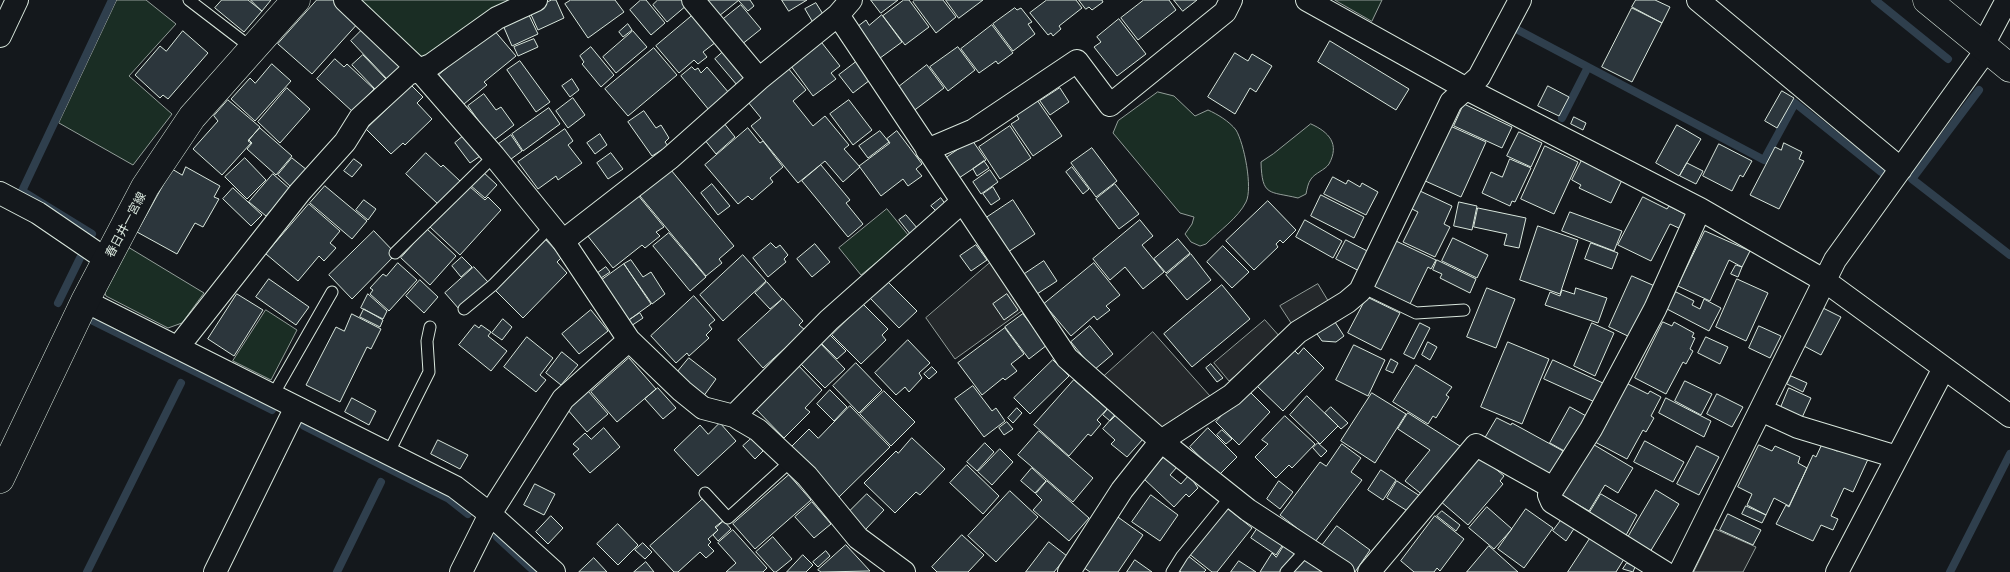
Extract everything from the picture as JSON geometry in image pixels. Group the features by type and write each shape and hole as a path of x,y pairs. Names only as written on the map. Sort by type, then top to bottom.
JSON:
{"main road":[{"name":"春日井一宮線","path":"0,479 85,301 145,188 186,125 296,0"},
{"path":"1927,0 2010,68"}],"street":[{"path":"0,36 17,0"},
{"path":"345,0 420,71 494,156 557,233 629,340 682,391 703,408 734,416 758,430 807,476 858,538 904,572"},
{"path":"178,347 300,192 345,142 360,118 408,74 420,71 431,65 497,18 536,0"},
{"path":"693,0 759,79"},
{"path":"927,150 974,130 1077,62 1110,105 1225,12 1231,0"},
{"path":"1307,0 1465,88 1700,209 1825,281 2010,416"},
{"path":"1070,572 1122,490 1161,441 1232,395 1298,332 1347,302 1362,287 1451,102 1479,77 1520,0"},
{"path":"1698,0 1901,169"},
{"path":"1680,572 1835,260 1901,169 1985,47 2007,0"},
{"path":"557,233 670,158 759,79 844,8 927,150 1067,358 1161,441 1231,496 1343,572"},
{"path":"0,193 38,213 107,260"},
{"path":"734,416 828,320 962,202"},
{"path":"1664,572 1552,502 1549,496 1591,429 1656,310 1700,209"},
{"path":"85,301 455,488 490,514 554,572"},
{"path":"461,572 490,514 563,399 629,340"},
{"path":"1837,572 1944,368"},
{"path":"214,572 296,407"},
{"path":"1761,410 1798,427 1897,457"},
{"path":"1369,572 1476,445 1553,488"}],"lane":[{"path":"190,0 253,49"},
{"path":"395,252 494,156"},
{"path":"464,309 557,233"},
{"path":"1362,287 1416,313 1464,310"},
{"path":"273,396 332,292"},
{"path":"388,454 429,372 427,341 430,327"},
{"path":"705,493 728,518 791,461"},
{"path":"1172,572 1182,556 1231,496"},
{"path":"1286,572 1307,549"}],"green space":[{"path":"117,0 146,0 176,24 129,76 172,114 133,165 59,123"},
{"path":"355,0 506,0 510,4 418,62"},
{"path":"1335,0 1382,0 1372,21"},
{"path":"1158,92 1174,96 1195,116 1208,110 1219,116 1236,130 1242,145 1249,187 1246,202 1228,224 1206,244 1200,246 1191,242 1185,234 1192,224 1194,217 1180,213 1113,133 1118,121"},
{"path":"1311,124 1328,135 1331,140 1333,150 1329,164 1309,182 1306,194 1298,198 1274,193 1266,187 1263,181 1261,162"},
{"path":"887,209 909,236 861,275 839,248"},
{"path":"128,247 204,293 182,323 168,328 106,296 104,291"},
{"path":"266,310 297,330 271,380 233,361"}],"shaded area":[{"path":"991,262 1023,310 955,359 926,318"},
{"path":"1318,284 1330,304 1293,326 1280,306"},
{"path":"1265,320 1281,338 1229,381 1214,363"},
{"path":"1153,332 1210,396 1159,429 1102,378"},
{"path":"1715,529 1756,547 1743,572 1694,572"}],"building":[{"path":"222,0 248,0 262,11 244,32 215,8"},
{"path":"251,0 271,0 262,11"},
{"path":"317,0 337,0 360,21 312,74 278,44"},
{"path":"556,0 564,18 538,30 529,10"},
{"path":"571,0 615,0 624,12 588,38 565,4"},
{"path":"641,0 646,0 665,23 651,35 630,10"},
{"path":"658,0 682,0 687,5 667,22 653,5"},
{"path":"705,0 739,0 719,16"},
{"path":"740,0 750,0 754,6 748,11"},
{"path":"782,0 807,0 789,11"},
{"path":"871,0 898,0 881,13"},
{"path":"904,0 909,0 929,27 905,45 883,16"},
{"path":"915,0 943,0 956,17 936,33 913,2"},
{"path":"946,0 983,0 959,18"},
{"path":"1047,0 1076,0 1082,8 1059,26 1061,29 1053,36 1051,33 1048,35 1030,13"},
{"path":"1079,0 1102,0 1103,2 1092,10 1089,7 1086,9"},
{"path":"1144,0 1169,0 1176,10 1138,40 1121,18"},
{"path":"1174,0 1197,0 1183,11"},
{"path":"1636,0 1655,0 1670,7 1662,23 1632,7"},
{"path":"816,3 826,19 815,26 805,9"},
{"path":"741,5 761,29 741,45 721,21"},
{"path":"1015,8 1017,10 1021,8 1032,22 1028,24 1035,34 1013,51 993,24"},
{"path":"1632,8 1662,23 1632,82 1602,67"},
{"path":"527,11 538,34 512,46 502,23"},
{"path":"693,15 716,42 703,52 707,57 698,64 694,60 679,73 656,46"},
{"path":"882,15 902,42 876,61 853,30 866,20 869,25"},
{"path":"1119,19 1146,54 1117,76 1094,47 1101,42 1097,37"},
{"path":"628,24 632,30 623,37 619,32"},
{"path":"992,25 1013,53 998,64 996,61 979,73 961,49"},
{"path":"365,27 402,65 387,79 351,41"},
{"path":"493,29 516,56 484,82 487,85 464,104 439,75"},
{"path":"183,31 208,53 168,99 163,95 160,98 135,75 160,46 166,51"},
{"path":"633,31 647,47 616,73 603,57"},
{"path":"534,39 538,47 518,56 514,47"},
{"path":"1330,41 1409,89 1396,110 1318,62"},
{"path":"822,43 840,66 831,73 836,79 813,96 791,66"},
{"path":"591,47 614,75 601,87 582,64 584,62 580,56"},
{"path":"958,47 975,70 948,91 930,67"},
{"path":"654,48 677,75 628,116 605,89"},
{"path":"723,52 746,78 737,85 715,59"},
{"path":"1235,53 1248,61 1252,54 1272,66 1256,92 1250,88 1235,114 1208,97"},
{"path":"363,55 386,79 375,89 352,65"},
{"path":"335,59 344,67 347,64 374,89 353,112 317,79"},
{"path":"520,61 550,102 536,112 507,70"},
{"path":"856,62 870,80 853,93 839,75"},
{"path":"272,64 291,81 255,121 231,99 250,78 255,83"},
{"path":"927,65 944,88 912,112 896,89"},
{"path":"692,67 695,70 698,68 701,73 707,67 729,93 709,110 681,76"},
{"path":"788,68 806,90 793,101 813,126 825,116 849,145 844,149 860,167 843,182 825,161 798,183 751,126 761,118 748,102"},
{"path":"572,79 579,90 570,97 562,86"},
{"path":"409,83 423,97 417,103 432,119 405,145 403,143 391,154 366,129 396,100"},
{"path":"1548,86 1569,97 1559,116 1538,106"},
{"path":"287,88 310,109 280,143 258,122"},
{"path":"1060,88 1069,102 1050,115 1040,101"},
{"path":"1782,91 1794,98 1777,128 1765,121"},
{"path":"484,94 496,110 501,107 514,125 493,141 468,106"},
{"path":"573,98 585,115 568,128 556,111"},
{"path":"228,100 260,127 248,141 251,143 222,175 193,149 218,121 214,116"},
{"path":"849,100 872,130 853,145 830,114"},
{"path":"1037,100 1062,136 1033,156 1011,124 1019,119 1016,114"},
{"path":"1464,104 1512,127 1502,148 1454,126"},
{"path":"549,108 560,124 523,151 512,134"},
{"path":"644,111 656,128 661,125 669,138 665,142 668,146 652,156 628,122"},
{"path":"1574,117 1586,123 1583,130 1571,124"},
{"path":"723,122 735,137 716,154 704,139"},
{"path":"1448,125 1486,142 1461,197 1423,180"},
{"path":"1677,125 1701,139 1679,176 1656,163"},
{"path":"1010,126 1031,158 1000,179 979,147"},
{"path":"260,128 292,156 276,175 247,149 252,143 249,140"},
{"path":"748,128 760,143 763,141 783,167 770,178 773,182 752,200 748,196 738,204 705,165"},
{"path":"565,129 573,141 568,145 582,163 558,180 556,176 538,189 518,162"},
{"path":"880,131 889,142 868,158 859,146"},
{"path":"897,131 922,164 916,169 922,176 908,186 903,179 881,196 859,166 890,143 887,139"},
{"path":"1519,132 1542,143 1531,167 1507,156"},
{"path":"467,133 483,154 470,163 455,143"},
{"path":"600,134 607,145 595,154 587,143"},
{"path":"511,135 522,151 507,162 496,146"},
{"path":"972,140 986,160 956,180 943,160"},
{"path":"1784,143 1802,152 1799,159 1804,161 1779,209 1750,195 1775,147 1781,150"},
{"path":"1719,144 1752,161 1743,177 1740,175 1732,191 1703,176"},
{"path":"1545,146 1578,162 1554,214 1521,199"},
{"path":"1092,148 1117,181 1096,197 1071,163"},
{"path":"426,153 441,167 443,165 460,181 438,204 406,174"},
{"path":"611,153 623,169 608,179 597,163"},
{"path":"245,158 266,180 247,199 225,177"},
{"path":"292,158 307,170 291,187 278,175"},
{"path":"354,159 362,165 352,177 344,171"},
{"path":"1510,159 1531,168 1515,202 1512,201 1510,206 1482,193 1491,172 1502,177"},
{"path":"1582,160 1622,180 1611,203 1579,188 1581,185 1572,180"},
{"path":"984,161 989,168 977,176 973,169"},
{"path":"1687,163 1703,171 1696,184 1680,176"},
{"path":"821,165 850,200 846,203 863,224 848,237 802,181"},
{"path":"186,167 220,186 214,197 219,199 203,227 195,223 177,254 137,232 172,169 182,175"},
{"path":"1072,167 1089,189 1083,194 1066,172"},
{"path":"671,170 734,246 719,259 722,263 706,276 640,196"},
{"path":"990,170 998,182 981,194 973,182"},
{"path":"482,171 497,185 485,198 470,185"},
{"path":"273,174 290,189 266,216 249,202"},
{"path":"1333,177 1346,184 1348,180 1360,187 1362,183 1378,192 1366,215 1324,194"},
{"path":"712,184 730,206 718,215 701,193"},
{"path":"1115,184 1139,214 1119,229 1096,199"},
{"path":"325,186 367,221 352,239 310,203"},
{"path":"469,186 485,200 488,197 501,210 460,255 430,227"},
{"path":"993,187 1000,199 991,205 983,194"},
{"path":"233,188 262,215 251,226 223,199"},
{"path":"1420,191 1452,206 1444,224 1450,227 1435,257 1403,242 1418,212 1412,209"},
{"path":"637,194 664,227 656,232 660,236 645,248 642,245 613,268 587,235"},
{"path":"1321,195 1364,217 1354,238 1311,216"},
{"path":"1643,197 1667,209 1669,206 1687,215 1681,229 1670,224 1651,261 1618,245"},
{"path":"941,198 946,205 937,212 931,206"},
{"path":"364,200 376,209 368,220 356,210"},
{"path":"1013,200 1035,234 1008,252 986,218"},
{"path":"1268,201 1296,230 1283,243 1280,240 1276,244 1278,247 1254,270 1226,241"},
{"path":"1459,202 1477,206 1472,230 1454,226"},
{"path":"309,204 340,231 330,243 336,248 324,261 319,256 298,281 266,254"},
{"path":"1478,208 1526,218 1519,248 1504,245 1507,234 1474,227"},
{"path":"1570,212 1622,231 1614,251 1562,231"},
{"path":"906,215 918,229 911,235 899,220"},
{"path":"1140,220 1153,236 1142,245 1164,272 1143,289 1125,267 1110,280 1093,259"},
{"path":"1305,220 1342,241 1333,258 1296,237"},
{"path":"1538,226 1578,240 1560,294 1520,280"},
{"path":"427,229 456,256 430,285 401,258"},
{"path":"374,231 396,254 352,299 329,275"},
{"path":"1705,231 1750,251 1742,267 1729,260 1710,301 1678,286"},
{"path":"669,233 706,277 690,291 653,246"},
{"path":"1453,238 1488,255 1477,278 1442,261"},
{"path":"545,239 562,257 557,262 567,273 523,318 495,290"},
{"path":"1178,239 1190,253 1166,273 1154,259"},
{"path":"1346,240 1373,254 1363,273 1336,259"},
{"path":"1396,241 1436,260 1431,269 1428,267 1410,304 1374,287"},
{"path":"771,243 776,248 780,245 788,255 784,259 786,262 768,277 753,258"},
{"path":"1591,243 1618,253 1612,269 1585,259"},
{"path":"815,244 830,262 812,277 797,259"},
{"path":"976,245 987,260 971,271 960,256"},
{"path":"1223,246 1249,272 1232,288 1207,262"},
{"path":"1191,254 1211,280 1187,300 1166,275"},
{"path":"743,255 766,281 723,321 700,295"},
{"path":"462,257 472,267 461,277 452,266"},
{"path":"631,260 643,277 651,272 665,294 652,304 624,264"},
{"path":"1437,260 1476,279 1470,293 1440,278 1442,274 1433,270"},
{"path":"1044,261 1057,281 1037,294 1023,275"},
{"path":"398,263 417,280 389,311 370,294 373,290 370,288 383,274 386,276"},
{"path":"1094,263 1120,295 1106,306 1110,310 1097,320 1094,316 1071,336 1044,304"},
{"path":"624,264 651,304 626,322 599,282"},
{"path":"1736,265 1742,267 1738,277 1731,274"},
{"path":"474,267 488,282 459,309 445,293"},
{"path":"606,267 610,272 598,280 595,275"},
{"path":"1632,276 1657,287 1634,339 1609,327"},
{"path":"269,279 309,307 296,325 256,297"},
{"path":"1737,279 1768,293 1746,341 1716,327"},
{"path":"420,280 438,297 424,313 406,296"},
{"path":"887,281 917,311 899,328 870,298"},
{"path":"767,282 782,299 770,309 755,293"},
{"path":"1222,285 1250,319 1192,367 1164,334"},
{"path":"1487,288 1515,299 1496,348 1467,337"},
{"path":"1576,288 1607,298 1598,323 1545,305 1550,292 1560,296 1562,290 1574,294"},
{"path":"1676,292 1694,301 1692,305 1700,309 1704,299 1721,308 1709,331 1667,309"},
{"path":"237,294 263,310 234,356 208,339"},
{"path":"368,294 387,311 383,319 361,308"},
{"path":"1007,294 1018,310 1004,320 993,304"},
{"path":"694,296 715,320 709,325 712,329 706,335 709,338 689,356 687,353 676,363 651,336"},
{"path":"1367,297 1400,313 1381,350 1348,333"},
{"path":"783,299 803,321 799,325 805,330 763,368 738,340"},
{"path":"863,304 888,329 882,335 886,340 861,364 832,335"},
{"path":"1823,308 1841,317 1821,355 1804,346"},
{"path":"364,309 383,320 380,327 360,317"},
{"path":"591,310 608,331 579,354 562,334"},
{"path":"640,313 643,318 631,326 628,321"},
{"path":"352,314 381,329 371,349 367,347 340,402 306,385 336,327 344,331"},
{"path":"1023,314 1047,345 1029,359 1005,327"},
{"path":"503,319 512,327 502,340 492,333"},
{"path":"1335,322 1344,336 1336,342 1322,341 1317,334"},
{"path":"1663,322 1672,326 1674,322 1694,333 1692,337 1695,338 1690,349 1693,351 1686,364 1683,362 1666,394 1635,378"},
{"path":"1420,323 1430,328 1414,359 1404,354"},
{"path":"1592,323 1614,333 1595,376 1574,366"},
{"path":"475,325 479,328 481,325 491,332 488,336 507,351 491,371 459,345"},
{"path":"1090,326 1113,354 1094,370 1071,342"},
{"path":"1759,326 1781,336 1770,358 1749,348"},
{"path":"1005,328 1024,354 1011,364 1017,371 1005,380 1003,378 982,395 958,363"},
{"path":"828,333 846,351 837,359 819,341"},
{"path":"527,337 553,358 540,375 546,380 536,392 504,367"},
{"path":"1706,337 1728,347 1720,364 1698,353"},
{"path":"908,340 930,363 919,373 922,378 909,392 905,387 896,395 875,373"},
{"path":"819,342 845,369 825,388 799,362"},
{"path":"1428,342 1437,347 1430,360 1422,355"},
{"path":"1508,342 1549,359 1522,424 1481,407"},
{"path":"1354,345 1385,360 1368,396 1336,380"},
{"path":"1304,348 1324,368 1283,411 1257,386 1293,349 1298,354"},
{"path":"562,352 578,365 561,385 546,373"},
{"path":"629,358 656,389 617,422 591,392"},
{"path":"689,358 716,379 703,397 675,375"},
{"path":"1391,359 1398,363 1393,373 1386,370"},
{"path":"1053,360 1069,376 1030,414 1014,398"},
{"path":"1553,360 1605,384 1597,403 1544,379"},
{"path":"796,363 822,390 805,408 810,412 784,438 753,406"},
{"path":"856,363 882,390 859,413 833,386"},
{"path":"1211,364 1223,378 1217,382 1206,368"},
{"path":"1416,365 1452,387 1446,395 1449,397 1436,418 1433,416 1428,424 1393,402"},
{"path":"932,367 937,372 929,379 924,374"},
{"path":"1791,376 1807,383 1803,392 1787,384"},
{"path":"1074,380 1107,409 1097,420 1101,424 1091,436 1088,434 1069,456 1034,425"},
{"path":"1685,381 1712,394 1701,415 1675,401"},
{"path":"1628,384 1648,394 1650,391 1661,397 1651,416 1654,418 1646,432 1643,430 1627,459 1595,442"},
{"path":"973,386 992,411 996,408 1005,421 984,437 955,399"},
{"path":"658,388 676,408 663,419 645,399"},
{"path":"1789,388 1811,398 1800,422 1779,412"},
{"path":"1247,389 1270,412 1239,445 1216,422"},
{"path":"830,390 847,407 834,421 817,404"},
{"path":"588,391 608,414 587,432 567,409"},
{"path":"884,391 915,422 891,446 860,414"},
{"path":"1372,393 1406,414 1375,463 1341,441"},
{"path":"1717,394 1743,407 1732,427 1707,414"},
{"path":"1307,396 1338,426 1320,444 1290,415"},
{"path":"352,398 376,411 369,425 345,412"},
{"path":"1666,398 1711,421 1704,437 1659,413"},
{"path":"850,406 890,447 839,497 791,447 809,429 818,438"},
{"path":"1331,407 1348,423 1341,429 1325,413"},
{"path":"1570,407 1588,417 1568,453 1550,443"},
{"path":"1017,408 1022,413 1013,423 1008,418"},
{"path":"1108,409 1115,416 1110,421 1103,415"},
{"path":"1408,413 1463,448 1424,496 1405,481 1430,450 1398,429"},
{"path":"1115,415 1143,439 1127,457 1111,444 1115,440 1103,429"},
{"path":"1285,416 1315,444 1292,468 1289,465 1276,478 1255,457 1268,444 1262,440"},
{"path":"1497,418 1511,425 1512,423 1563,451 1549,477 1484,440"},
{"path":"1007,422 1013,429 1004,435 999,428"},
{"path":"720,423 736,441 698,476 674,450 700,425 708,434"},
{"path":"604,428 620,447 590,473 573,454 579,449 573,444 585,433 591,439"},
{"path":"1208,428 1237,457 1219,475 1190,447"},
{"path":"1222,430 1232,439 1226,444 1217,435"},
{"path":"1039,431 1093,478 1073,502 1018,455"},
{"path":"752,438 763,451 755,459 743,446"},
{"path":"912,438 945,469 920,495 916,492 895,513 864,483"},
{"path":"438,440 468,455 460,469 431,454"},
{"path":"1645,441 1684,462 1673,482 1634,462"},
{"path":"985,443 994,452 977,471 967,462"},
{"path":"1318,443 1327,451 1321,457 1313,448"},
{"path":"1591,443 1633,468 1618,493 1605,485 1589,511 1560,494"},
{"path":"1841,443 1869,457 1853,492 1844,488 1831,516 1838,519 1833,530 1821,525 1813,541 1776,524 1786,505 1789,507 1813,455 1816,457 1822,444 1837,451"},
{"path":"1342,444 1361,458 1351,472 1362,480 1315,542 1280,515 1320,462 1326,466"},
{"path":"1759,445 1772,451 1775,446 1800,457 1798,463 1807,468 1789,506 1774,498 1766,515 1747,505 1752,494 1738,487"},
{"path":"1697,446 1719,457 1699,495 1677,484"},
{"path":"1000,449 1013,462 992,485 978,472"},
{"path":"1478,454 1504,476 1500,481 1503,484 1468,525 1439,500"},
{"path":"1165,456 1177,467 1170,475 1181,484 1189,475 1198,488 1189,497 1186,494 1174,507 1144,479"},
{"path":"967,465 999,496 983,514 950,483"},
{"path":"1032,468 1046,481 1035,493 1021,481"},
{"path":"1381,470 1396,480 1383,500 1368,490"},
{"path":"789,475 811,500 755,549 733,524"},
{"path":"1047,481 1089,518 1069,541 1033,510 1042,500 1036,494"},
{"path":"1279,481 1293,492 1280,509 1267,499"},
{"path":"1397,481 1420,496 1409,512 1387,498"},
{"path":"535,484 555,494 544,515 524,505"},
{"path":"1656,490 1679,504 1650,552 1627,539"},
{"path":"1010,491 1038,517 996,562 968,536"},
{"path":"867,494 884,510 865,530 848,513"},
{"path":"1601,494 1637,515 1624,539 1587,517"},
{"path":"1151,495 1178,515 1160,541 1132,522"},
{"path":"704,498 724,520 715,527 718,530 708,539 711,542 708,545 714,551 706,558 700,552 678,572 674,572 650,546"},
{"path":"812,502 831,524 814,538 795,517"},
{"path":"1746,506 1766,515 1762,523 1742,514"},
{"path":"1226,507 1252,528 1217,572 1212,572 1188,553"},
{"path":"1487,507 1512,529 1494,549 1469,528"},
{"path":"1526,509 1553,528 1524,568 1498,549"},
{"path":"1442,511 1460,525 1456,531 1437,516"},
{"path":"1728,514 1761,530 1753,545 1720,530"},
{"path":"1115,515 1143,535 1118,572 1090,572 1080,565"},
{"path":"1565,515 1577,524 1566,541 1553,531"},
{"path":"551,516 563,528 548,544 536,532"},
{"path":"1435,516 1464,539 1440,571 1437,568 1434,572 1414,572 1401,561"},
{"path":"724,521 731,529 718,541 713,535 718,530 716,528"},
{"path":"618,524 638,545 618,565 597,544"},
{"path":"1259,526 1284,543 1276,555 1251,538"},
{"path":"1337,526 1370,550 1355,572 1321,547"},
{"path":"733,530 767,568 763,572 726,572 736,563 718,543"},
{"path":"962,535 984,555 968,572 937,572 932,567"},
{"path":"773,537 792,559 776,572 756,552"},
{"path":"1591,537 1624,559 1616,572 1568,572"},
{"path":"1049,542 1067,556 1054,572 1026,572"},
{"path":"643,543 652,552 645,559 635,550"},
{"path":"1285,544 1299,554 1283,572 1260,572 1272,553 1276,557"},
{"path":"846,545 870,571 821,572 818,570"},
{"path":"1489,546 1518,572 1467,572"},
{"path":"826,551 830,556 818,567 813,562"},
{"path":"803,555 813,565 806,572 787,572"},
{"path":"1187,555 1206,570 1204,572 1181,572 1177,568"},
{"path":"1305,557 1322,572 1292,572"},
{"path":"594,558 607,572 579,572"},
{"path":"1135,560 1152,572 1127,572"},
{"path":"1239,561 1256,572 1231,572"},
{"path":"646,562 654,572 634,572"},
{"path":"1627,563 1635,567 1633,572 1623,569"}],"waterway":[{"path":"92,234 22,191 112,0"},
{"path":"1875,0 1948,59"},
{"path":"1518,30 1764,160 1795,103 1881,172"},
{"path":"1562,118 1588,67"},
{"path":"1979,90 1912,179 2010,255"},
{"path":"58,303 80,258"},
{"path":"91,320 272,410"},
{"path":"87,572 181,383"},
{"path":"304,426 449,499 468,514"},
{"path":"1950,572 2010,454"},
{"path":"337,572 381,482"},
{"path":"497,537 535,572"}]}
